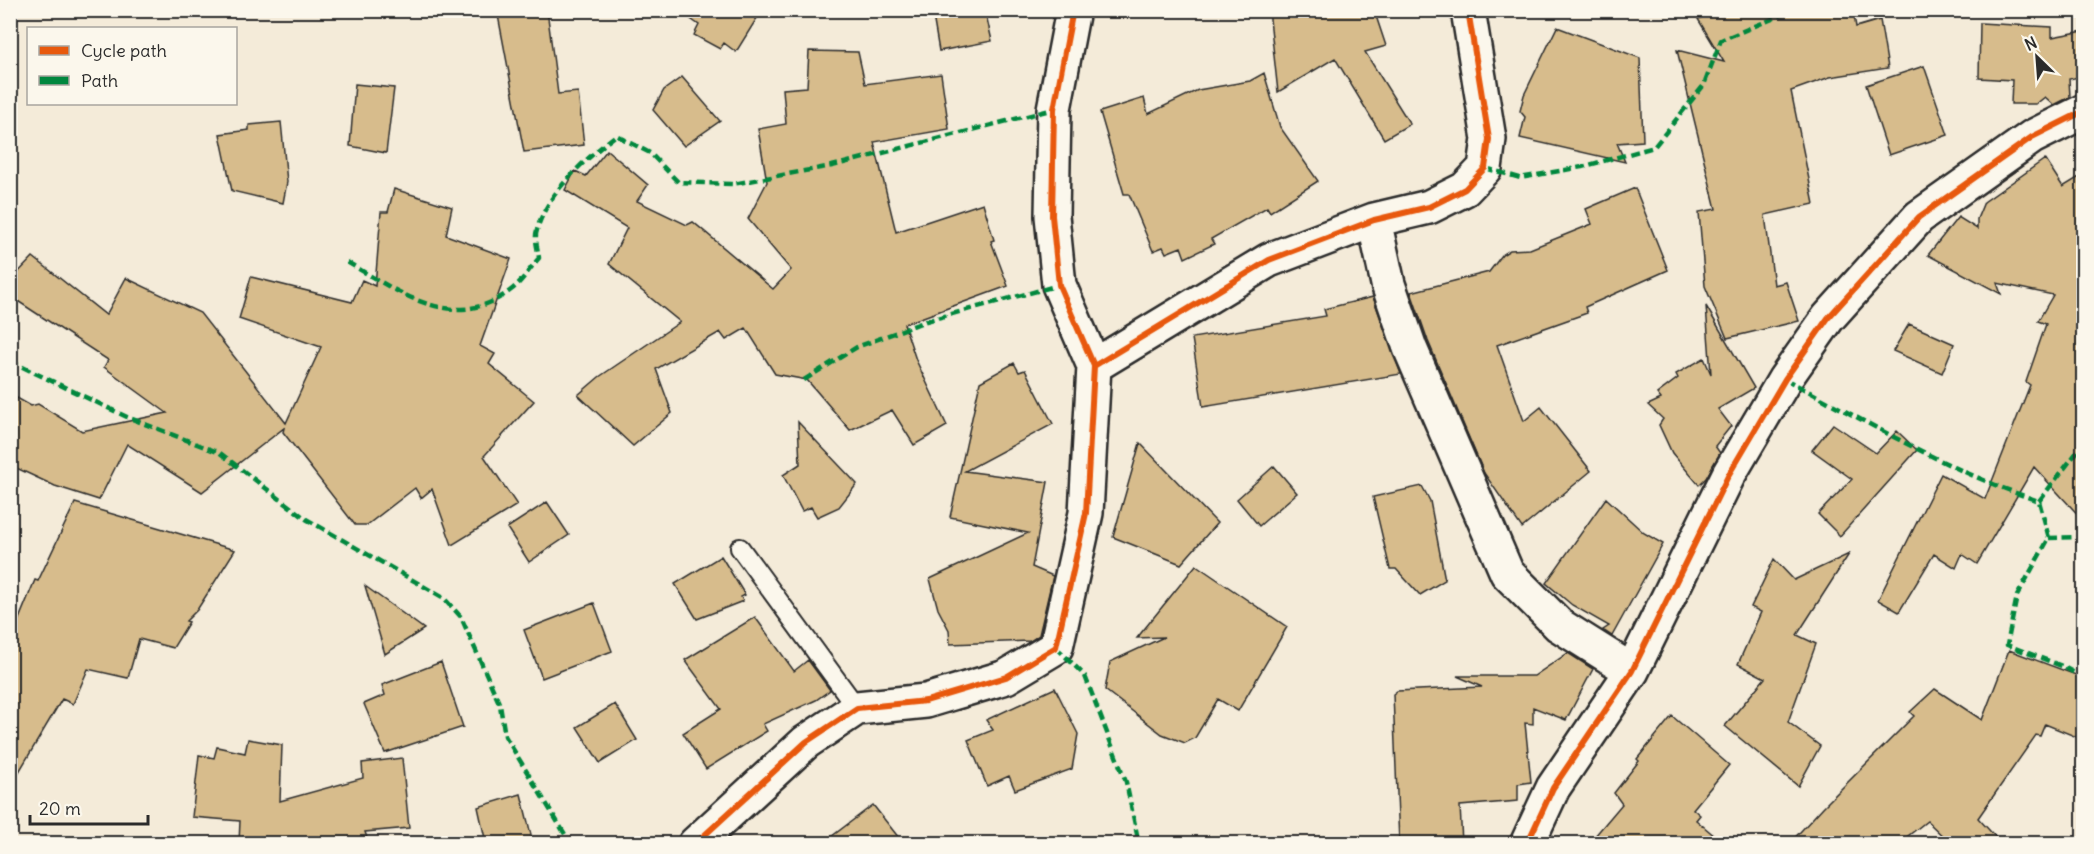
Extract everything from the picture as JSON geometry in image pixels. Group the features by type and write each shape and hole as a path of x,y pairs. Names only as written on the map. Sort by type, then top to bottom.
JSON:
{"street":[{"path":"695,843 806,742 857,708 926,701 1006,677 1056,647 1086,513 1094,366 1059,285 1052,216 1054,109 1073,10"},
{"path":"1094,366 1269,260 1374,220 1429,207 1465,189 1485,168 1489,139 1468,10"},
{"path":"1527,843 1553,788 1632,671 1729,474 1785,378 1828,318 1919,217 2032,137 2084,111"},
{"path":"1374,220 1388,284 1410,348 1507,573 1559,626 1632,671"}],"lane":[{"path":"740,548 857,708"}],"building":[{"path":"497,10 547,10 558,94 578,92 584,145 524,152"},
{"path":"678,10 762,10 736,52 724,43 720,49 694,35 699,25"},
{"path":"932,10 985,10 992,41 939,51"},
{"path":"1269,10 1374,10 1386,46 1365,52 1410,124 1384,139 1335,58 1278,92"},
{"path":"1717,10 1853,10 1856,27 1880,20 1888,68 1830,77 1791,91 1814,204 1765,215 1774,285 1786,282 1799,321 1727,338 1705,286 1699,212 1716,209 1677,50 1724,62 1698,19"},
{"path":"1980,23 2052,27 2052,37 2084,31 2084,76 2069,79 2070,97 2054,105 2045,97 2036,104 2011,104 2012,80 1979,78"},
{"path":"1557,27 1640,58 1643,141 1617,143 1625,162 1520,138 1525,117 1520,111 1524,95"},
{"path":"809,51 858,52 865,84 941,74 949,129 874,142 896,232 983,203 994,240 991,241 1008,286 904,324 916,360 947,426 914,445 892,410 850,430 807,380 775,374 746,328 726,340 720,332 656,369 672,413 633,446 578,395 599,377 680,322 609,264 627,228 565,190 575,171 586,176 607,150 648,185 637,201 687,225 693,222 773,289 791,270 748,219 767,182 758,129 786,124 783,89 807,87"},
{"path":"1924,66 1948,135 1889,155 1866,85"},
{"path":"1264,73 1280,127 1318,181 1270,212 1267,207 1211,239 1214,244 1185,258 1181,247 1166,253 1163,247 1153,251 1129,194 1124,194 1100,112 1144,98 1148,114 1198,90 1250,81"},
{"path":"682,77 720,121 684,146 653,110 664,90"},
{"path":"355,84 394,88 386,153 350,146"},
{"path":"281,122 287,182 283,203 232,191 220,134 249,130 249,125"},
{"path":"2045,159 2063,187 2084,174 2084,521 2034,467 1977,564 1962,554 1956,568 1934,554 1899,612 1878,600 1941,474 1985,499 2030,385 2026,382 2046,324 2038,321 2053,295 1997,283 2001,294 1928,255 1958,217 1977,229 1977,219 1984,202"},
{"path":"1635,188 1668,270 1585,307 1587,313 1497,345 1524,421 1541,407 1591,471 1522,528 1484,473 1428,341 1411,292 1489,272 1502,255 1510,250 1530,249 1592,224 1586,209"},
{"path":"394,189 452,207 446,235 511,259 480,346 495,354 489,364 534,401 484,456 517,505 452,545 432,489 421,498 415,488 367,525 355,525 283,432 284,428 202,492 127,444 99,500 55,486 10,465 10,394 31,406 38,404 82,431 167,413 104,367 108,360 10,296 10,281 33,257 106,315 126,278 200,313 286,423 321,347 239,319 251,277 352,302 362,280 375,286 381,212 388,212"},
{"path":"1373,297 1401,374 1203,407 1192,338 1326,316 1324,309"},
{"path":"1706,306 1754,388 1718,409 1731,426 1715,446 1720,453 1706,478 1699,485 1672,453 1659,425 1663,419 1648,405 1661,399 1657,394 1678,378 1676,374 1704,358 1711,374"},
{"path":"1909,324 1954,344 1942,373 1893,351"},
{"path":"1014,363 1019,372 1025,370 1053,424 965,471 1048,482 1032,567 1053,576 1039,635 1030,641 950,644 949,630 938,609 930,579 1028,533 950,517 980,382"},
{"path":"798,422 857,484 839,507 817,517 811,507 802,511 783,475 800,464"},
{"path":"1833,424 1876,453 1897,431 1917,450 1840,536 1818,514 1852,479 1812,450"},
{"path":"1140,443 1217,523 1181,564 1113,537"},
{"path":"1274,466 1297,493 1259,526 1237,499"},
{"path":"1422,486 1430,501 1445,580 1420,595 1396,569 1390,569 1373,497"},
{"path":"1606,498 1644,533 1663,544 1612,636 1603,630 1609,626 1572,605 1546,583"},
{"path":"547,502 569,535 529,562 507,528"},
{"path":"75,503 235,550 197,610 186,621 189,622 173,648 139,639 128,678 88,669 73,704 62,699 10,787 10,641 35,580 38,581"},
{"path":"1849,554 1797,635 1816,644 1788,722 1820,746 1798,786 1725,726 1765,678 1738,664 1761,612 1751,607 1774,559 1794,580"},
{"path":"721,556 745,595 741,597 743,601 697,619 675,584"},
{"path":"1196,565 1287,627 1238,711 1218,699 1195,738 1185,743 1162,734 1105,690 1110,662 1164,637 1137,638"},
{"path":"365,586 424,629 385,654"},
{"path":"594,603 612,651 542,678 524,630"},
{"path":"755,617 794,671 808,660 830,690 816,700 763,724 767,731 706,769 683,733 721,709 685,660"},
{"path":"2009,650 2084,678 2084,740 2045,724 2040,736 2036,735 1978,818 2001,843 1950,843 1927,821 1899,843 1790,843 1914,716 1910,712 1935,689 1982,720"},
{"path":"1568,653 1593,669 1566,720 1533,707 1533,724 1525,723 1531,782 1518,784 1518,801 1460,806 1462,843 1399,843 1393,694 1397,691 1482,687 1457,676 1534,676"},
{"path":"441,662 463,727 385,753 364,704 385,695 382,685"},
{"path":"1055,688 1078,734 1072,769 1015,790 1009,776 987,786 968,740 993,730 986,720"},
{"path":"615,704 637,740 600,763 577,727"},
{"path":"1672,716 1729,765 1693,809 1700,815 1696,820 1723,843 1589,843 1622,804 1614,793 1639,761 1637,759"},
{"path":"248,739 282,745 280,801 363,778 362,763 402,758 409,828 365,832 367,838 343,843 239,843 240,821 192,817 199,755 214,758 217,747 245,753"},
{"path":"521,794 533,843 486,843 478,807"},
{"path":"873,805 903,843 823,843"}],"marked path":[{"path":"1485,168 1520,178 1582,167 1654,147 1704,85 1721,40 1794,10"},
{"path":"347,262 407,296 427,304 448,308 469,308 490,303 511,290 522,279 539,258 536,233 549,202 569,177 616,135 650,153 678,182 733,184 832,166 1054,109"},
{"path":"804,380 857,347 926,321 1059,285"},
{"path":"10,361 127,417 220,453 306,519 444,598 461,617 500,705 505,736 571,844"},
{"path":"1785,379 1941,461 2039,501 2049,538 2017,596 2007,645 2062,666 2084,678"},
{"path":"2039,501 2084,443"},
{"path":"2049,538 2084,537"},
{"path":"1056,647 1085,676 1126,782 1139,844"}],"cycle path":[{"path":"695,844 806,742 857,708 926,701 1006,677 1056,647 1086,513 1094,366 1059,285 1052,216 1054,109 1073,10"},
{"path":"1094,366 1269,260 1374,220 1429,207 1465,189 1485,168 1489,139 1468,10"},
{"path":"1527,844 1553,788 1632,671 1729,474 1785,379 1828,318 1919,217 2032,137 2084,111"}]}
